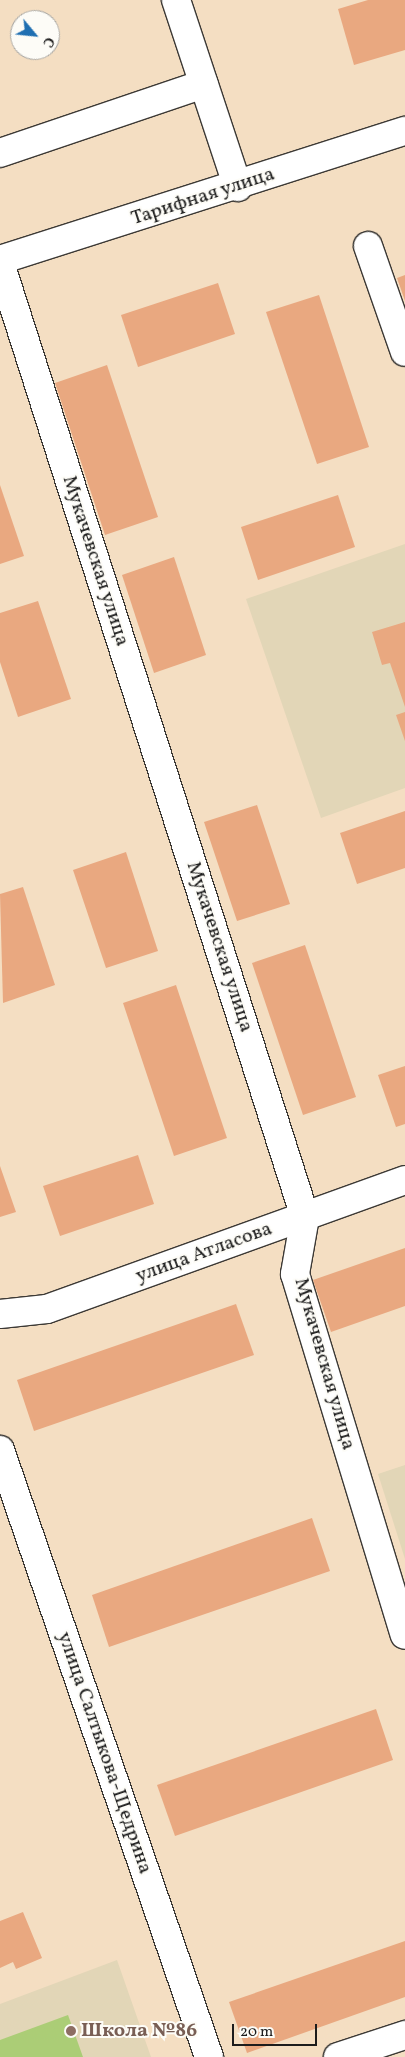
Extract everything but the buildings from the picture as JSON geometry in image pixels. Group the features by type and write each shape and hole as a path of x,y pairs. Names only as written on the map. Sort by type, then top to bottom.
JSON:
{"street":[{"path":"176,0 238,187"},
{"path":"0,153 204,84"},
{"name":"Тарифная улица","path":"0,262 238,187 405,131"},
{"path":"368,246 405,352"},
{"name":"Мукачевская улица","path":"0,262 305,1217 295,1274 405,1635"},
{"name":"улица Атласова","path":"0,1314 47,1309 405,1180"},
{"name":"улица Салтыкова-Щедрина","path":"0,1450 209,2057"},
{"path":"338,2057 405,2035"}],"shaded area":[{"path":"405,544 405,788 321,818 246,599"},
{"path":"405,1465 405,1559 378,1474"},
{"name":"Школа №86","path":"117,1960 151,2057 0,2057 0,2004"}],"green space":[{"path":"68,2015 83,2057 0,2057 0,2040"}],"place":[{"name":"Школа №86","path":"71,2031"}]}
